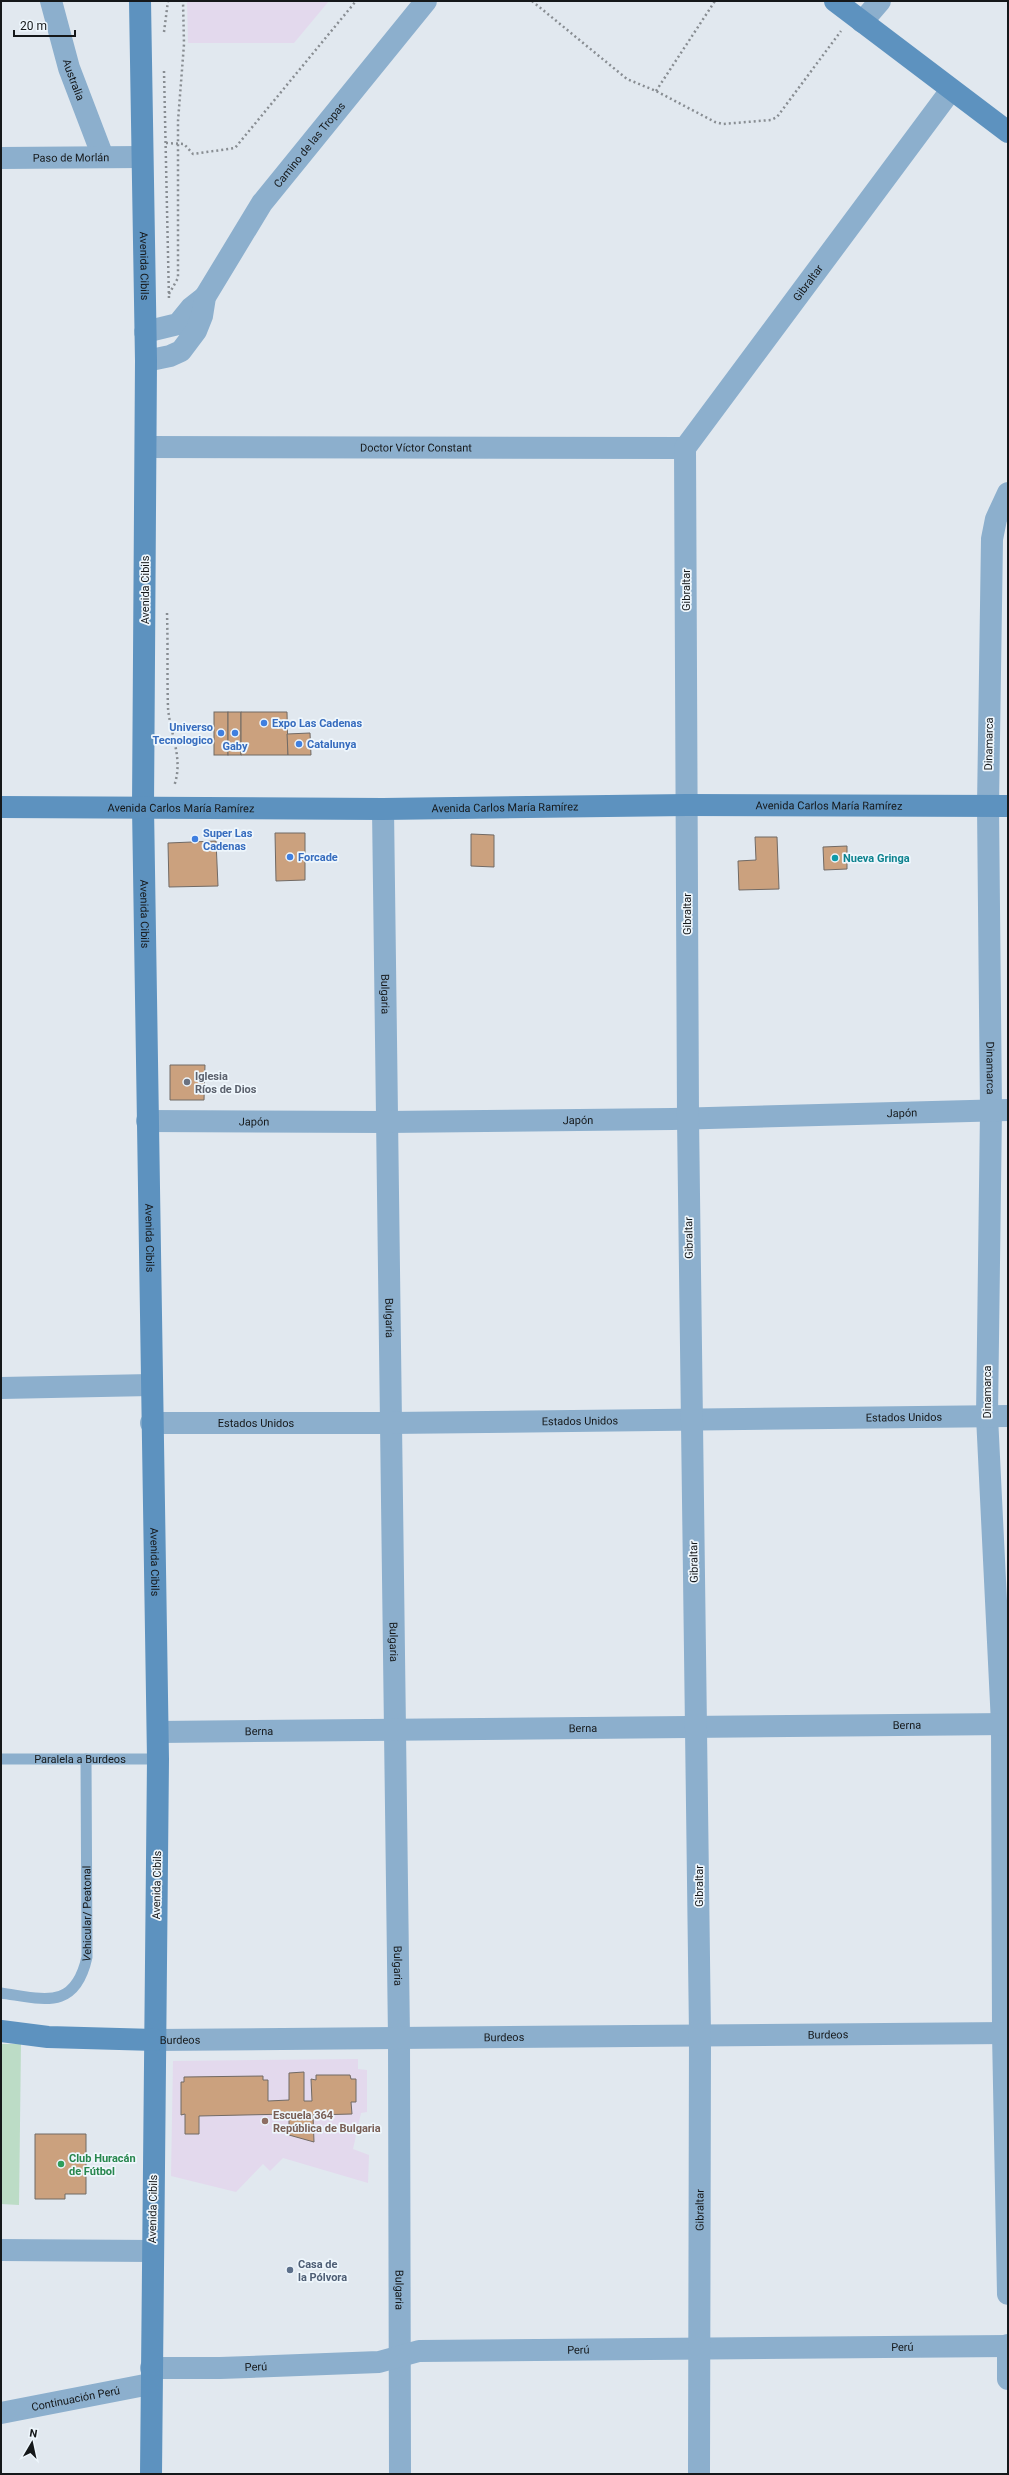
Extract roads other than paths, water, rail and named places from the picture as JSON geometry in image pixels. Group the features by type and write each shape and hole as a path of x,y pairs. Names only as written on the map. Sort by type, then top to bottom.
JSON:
{"street":[{"name":"Australia","path":"51,1 69,68 103,157"},
{"name":"Avenida Cibils","path":"140,1 141,150 146,361 143,808 151,1423 158,1732 151,2474"},
{"name":"Camino de las Tropas","path":"145,332 178,324 191,308 205,297 262,203 426,1"},
{"path":"835,1 1008,132"},
{"path":"858,18 880,1"},
{"name":"Gibraltar","path":"699,2474 698,2348 700,2034 698,1726 691,1418 685,448 951,90"},
{"name":"Paso de Morlán","path":"1,158 103,157 141,150"},
{"name":"Camino de las Tropas","path":"146,361 170,356 181,351 196,331 202,316 205,297"},
{"name":"Doctor Víctor Constant","path":"146,447 685,448"},
{"name":"Dinamarca","path":"1008,493 996,519 992,539 998,806 999,1110 997,1416 1005,1724 1008,2294"},
{"name":"Avenida Carlos María Ramírez","path":"1,807 383,809 687,805 998,806"},
{"name":"Bulgaria","path":"383,809 386,1122 396,1730 399,2038 400,2474"},
{"name":"Japón","path":"147,1121 386,1122 688,1118 999,1110"},
{"path":"1,1388 151,1385"},
{"name":"Estados Unidos","path":"151,1423 391,1423 691,1418 997,1416"},
{"name":"Berna","path":"158,1732 1005,1724"},
{"name":"Burdeos","path":"1,2031 48,2037 155,2040 700,2034 1006,2033"},
{"path":"1,2250 152,2251"},
{"path":"1008,2346 1008,2379"},
{"name":"Perú","path":"151,2376 220,2368 379,2362 419,2351 1008,2346"},
{"name":"Continuación Perú","path":"1,2413 151,2376"}],"lane":[{"name":"Paralela a Burdeos","path":"1,1759 158,1759"},
{"name":"Vehicular/ Peatonal","path":"1,1993 53,2000 71,1990 83,1975 87,1957 86,1759"}],"place":[{"name":"Expo Las Cadenas","path":"264,723"},
{"name":"Universo Tecnologico","path":"221,733"},
{"name":"Gaby","path":"235,733"},
{"name":"Catalunya","path":"299,744"},
{"name":"Super Las Cadenas","path":"195,839"},
{"name":"Forcade","path":"290,857"},
{"name":"Nueva Gringa","path":"835,858"},
{"name":"Iglesia Ríos de Dios","path":"187,1082"},
{"name":"Escuela 364 República de Bulgaria","path":"265,2121"},
{"name":"Club Huracán de Fútbol","path":"61,2164"},
{"name":"Casa de la Pólvora","path":"290,2270"}]}
